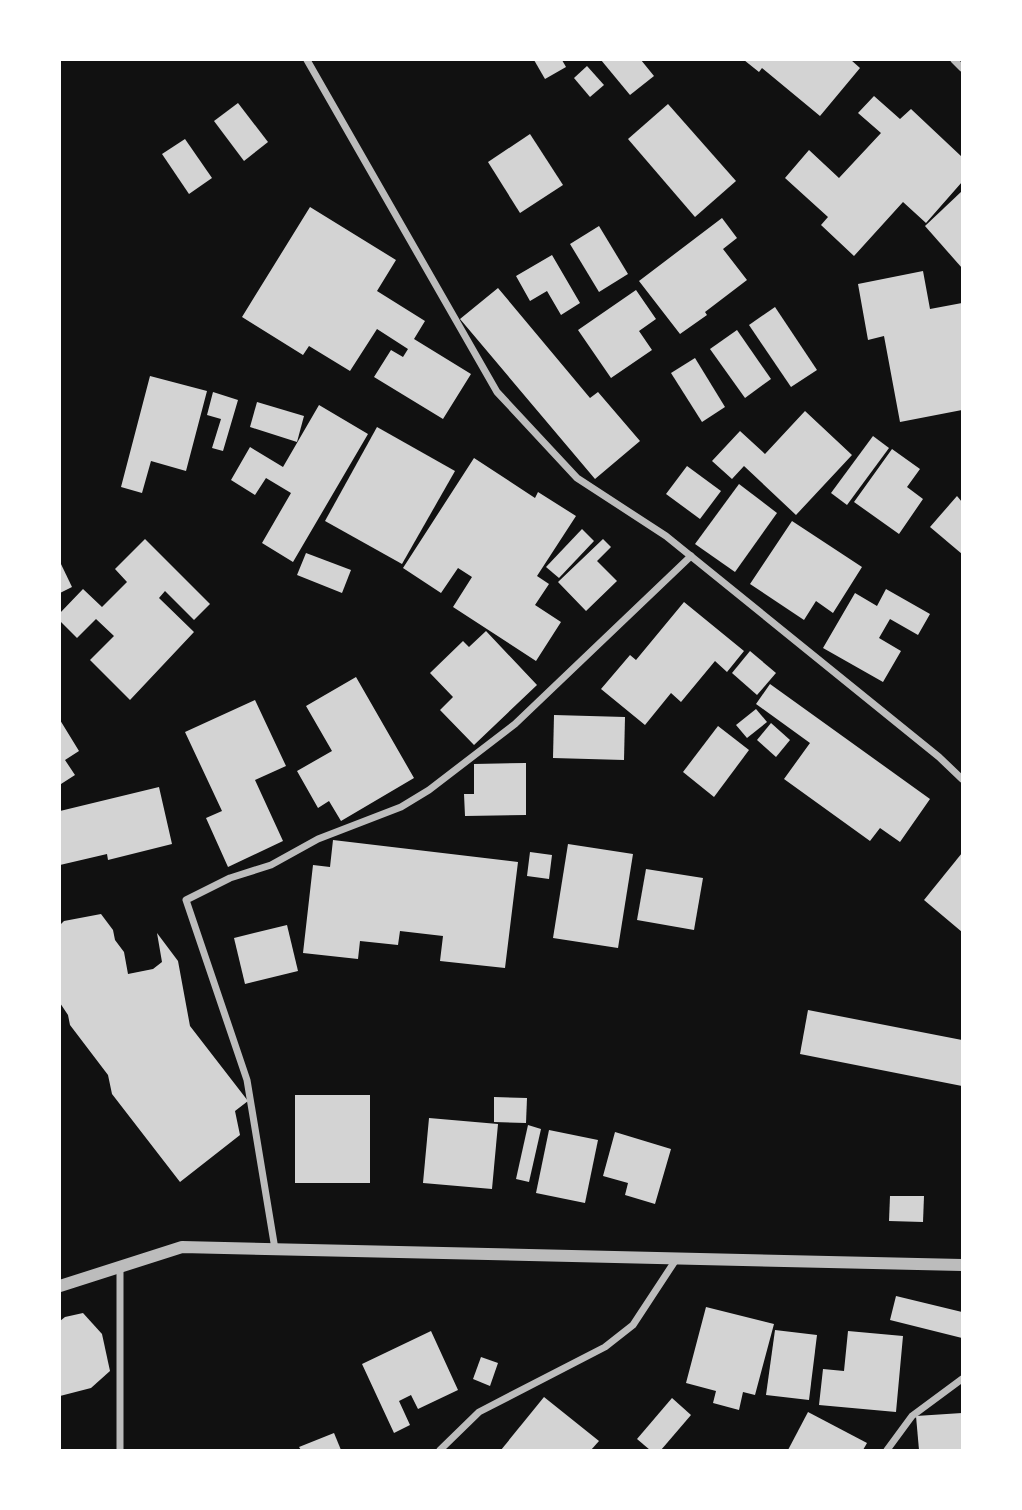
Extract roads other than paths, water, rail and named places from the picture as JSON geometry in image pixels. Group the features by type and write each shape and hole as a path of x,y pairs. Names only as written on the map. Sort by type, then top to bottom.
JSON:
{"street":[{"path":"307,60 497,392 578,478 666,536 939,757 962,779"},
{"path":"954,60 962,68"},
{"path":"275,1249 247,1080 186,900 230,878 271,865 318,839 401,807 429,790 515,724 691,556"},
{"path":"60,1286 182,1247 962,1265"},
{"path":"440,1451 479,1412 605,1347 634,1325 678,1257"},
{"path":"120,1267 120,1451"},
{"path":"887,1451 912,1416 962,1379"}]}
